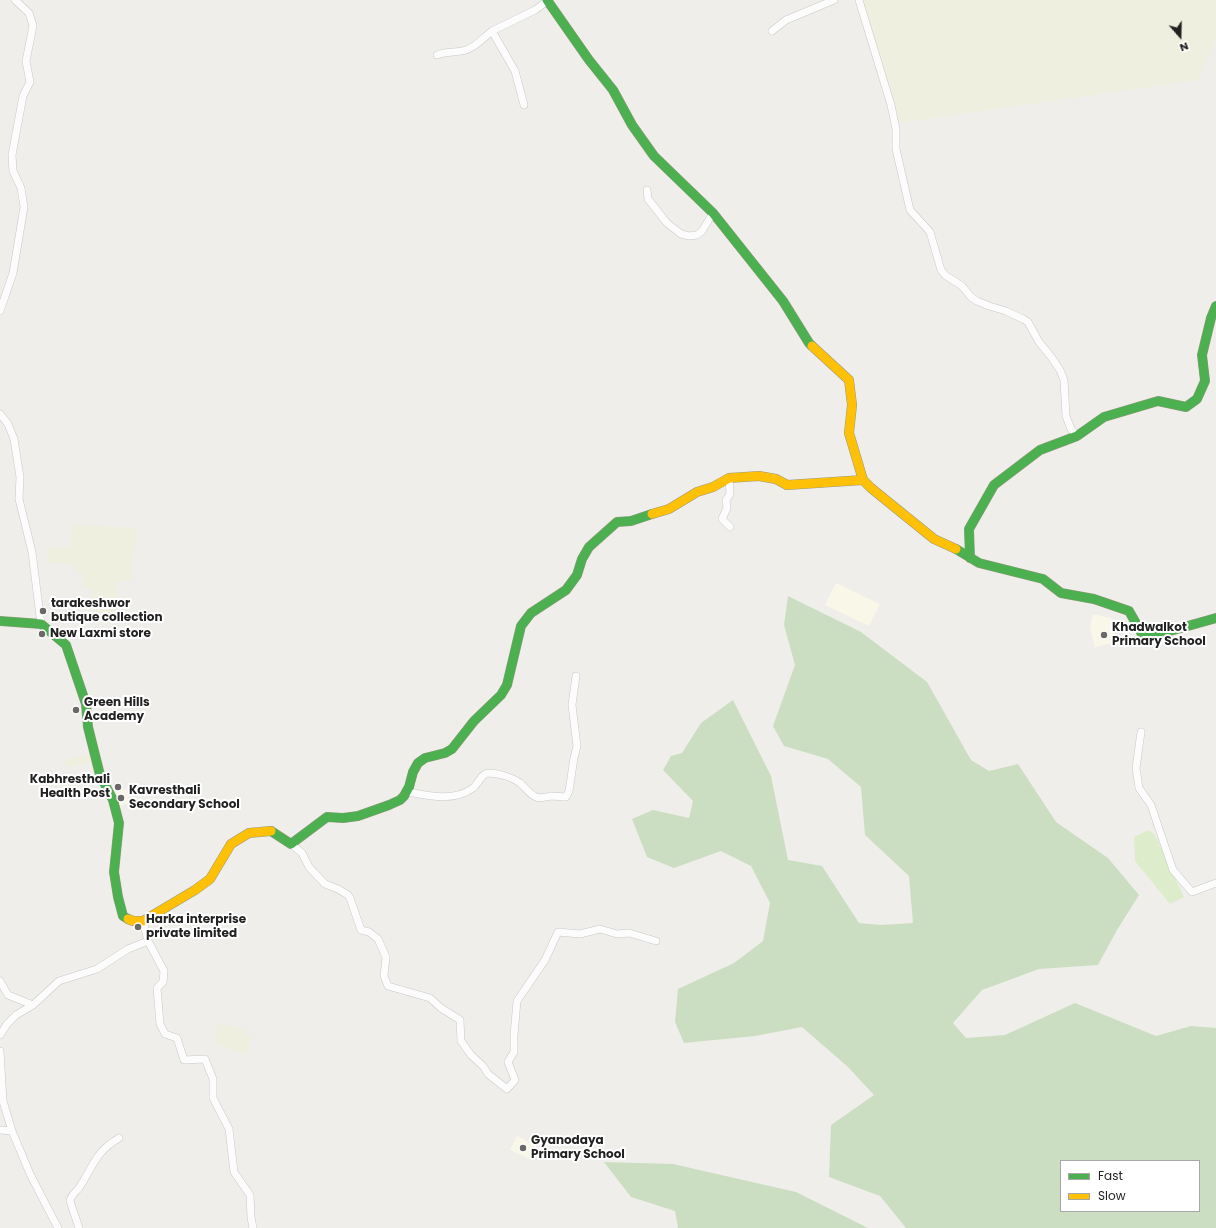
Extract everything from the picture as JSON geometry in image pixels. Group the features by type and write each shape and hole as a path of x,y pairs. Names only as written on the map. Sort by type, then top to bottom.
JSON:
{"street":[{"path":"0,312 13,273 24,207 21,188 13,171 12,154 24,96 30,82 26,61 33,26 29,13 14,0"},
{"path":"437,55 443,52 465,50 474,46 492,30 535,10 547,0 589,60 613,90 632,125 654,156 713,213 783,301 809,343 849,380 852,405 849,433 862,480 934,539 979,563 1043,579 1061,593 1094,599 1129,611 1142,634 1188,626 1216,618"},
{"path":"772,31 786,20 834,0"},
{"path":"859,0 891,106 896,128 896,149 910,210 930,232 941,270 945,275 962,286 971,297 977,301 1006,311 1028,322 1060,370 1064,380 1066,416 1071,429 1077,436"},
{"path":"492,30 515,71 524,106"},
{"path":"647,190 648,199 667,223 681,234 689,236 697,235 702,231 713,213"},
{"path":"970,558 969,529 994,485 1040,450 1077,436 1104,417 1158,402 1186,407 1197,399 1205,381 1202,355 1210,318 1216,306"},
{"path":"0,414 8,424 14,439 20,477 19,499 32,552 41,624"},
{"path":"291,844 323,819 328,817 344,819 356,816 400,800 405,796 408,792 417,763 427,756 444,754 452,749 474,721 503,693 507,685 521,626 531,612 566,590 577,575 588,547 618,522 631,521 669,509 697,492 713,487 729,478 759,476 776,479 787,486 862,480"},
{"path":"729,478 730,494 726,500 727,508 722,519 730,527"},
{"path":"0,622 41,624 66,645 86,704 88,727 100,775 113,800 119,823 114,872 123,916 133,921 143,921 195,890 210,879 231,844 249,833 270,830 302,853 309,867 325,884 344,892 350,898 361,930 369,932 378,939 386,957 384,976 388,986 430,998 441,1008 460,1020 462,1041 471,1055 483,1066 488,1074 507,1089 515,1080 508,1062 514,1052 517,1001 545,960 558,932 580,934 600,929 617,934 629,933 656,941"},
{"path":"408,792 436,797 454,796 474,788 485,774 488,773 511,778 520,783 531,795 538,797 556,796 566,798 569,791 577,746 572,705 576,676"},
{"path":"1141,732 1136,768 1138,788 1151,805 1173,870 1192,892 1216,883"},
{"path":"143,921 148,942 164,971 163,982 157,988 160,1024 165,1034 177,1038 184,1060 205,1059 213,1079 213,1098 229,1129 234,1172 250,1195 253,1228"},
{"path":"0,1035 7,1024 16,1015 33,1005 59,981 97,969 128,949 148,942"},
{"path":"0,981 8,996 33,1005"},
{"path":"0,1051 3,1101 12,1131 30,1174 58,1228"},
{"path":"0,1130 12,1131"},
{"path":"80,1228 70,1201 71,1197 78,1190 98,1155 109,1144 119,1138"}],"shaded area":[{"path":"836,583 880,604 869,626 825,605"},
{"name":"Khadwalkot Primary School","path":"1093,614 1111,618 1118,642 1095,647 1090,628"},
{"name":"Kavresthali Secondary School","path":"126,789 130,802 118,807 112,794"},
{"name":"Gyanodaya Primary School","path":"517,1136 536,1146 529,1159 510,1150"}],"green space":[{"path":"862,0 1216,0 1216,37 1198,80 898,123"},
{"path":"72,524 137,528 131,581 116,581 119,599 110,625 93,615 92,589 82,588 83,573 75,572 75,564 48,563 48,548 70,548"},
{"path":"788,596 861,632 927,682 971,760 989,771 1018,764 1056,822 1108,858 1139,895 1117,930 1098,965 1039,969 982,990 953,1023 966,1038 1005,1035 1075,1003 1156,1036 1191,1026 1216,1028 1216,1228 906,1228 880,1196 829,1177 831,1125 874,1095 848,1067 802,1027 755,1036 684,1043 675,1022 678,989 734,963 763,941 770,903 751,866 721,851 674,868 647,857 632,819 653,810 689,818 693,801 663,770 671,756 682,753 701,723 733,700 771,776 788,860 822,866 859,923 881,925 913,923 909,876 865,835 861,787 828,759 784,746 773,726 795,665 784,625"},
{"path":"90,755 91,763 67,767 65,759"},
{"path":"1149,830 1155,835 1184,897 1170,904 1135,861 1134,837"},
{"path":"218,1024 242,1028 246,1031 246,1034 251,1036 247,1055 215,1044"},
{"path":"604,1162 673,1164 796,1192 868,1228 678,1228 675,1211 631,1197"}],"traffic: fast":[{"path":"547,0 589,60 613,90 632,125 654,156 713,213 783,301 812,346"},
{"path":"970,558 969,529 994,485 1040,450 1077,436 1104,417 1158,401 1186,407 1197,399 1205,381 1202,355 1211,318 1216,306"},
{"path":"271,831 291,844 327,817 343,818 358,816 400,800 409,787 413,772 418,763 425,758 445,753 452,749 474,721 501,695 507,685 521,626 531,613 566,590 577,575 582,559 589,547 617,522 631,521 652,514"},
{"path":"956,549 979,563 1043,579 1061,593 1094,599 1129,611 1142,634 1170,631 1216,618"},
{"path":"0,621 41,624 66,645 86,704 88,727 100,775 113,800 119,823 114,872 123,916 128,919"}],"traffic: slow":[{"path":"812,346 849,380 852,405 849,433 863,480 934,539 956,549"},
{"path":"652,514 669,509 697,492 713,487 729,478 759,476 776,479 787,485 863,480"},
{"path":"128,919 133,921 143,921 195,890 210,879 231,844 249,833 271,831"}],"place":[{"name":"tarakeshwor butique collection","path":"43,611"},
{"name":"New Laxmi store","path":"42,634"},
{"name":"Khadwalkot Primary School","path":"1104,635"},
{"name":"Green Hills Academy","path":"76,710"},
{"name":"Kabhresthali Health Post","path":"118,787"},
{"name":"Kavresthali Secondary School","path":"121,798"},
{"name":"Harka interprise private limited","path":"138,927"},
{"name":"Gyanodaya Primary School","path":"523,1148"}]}
